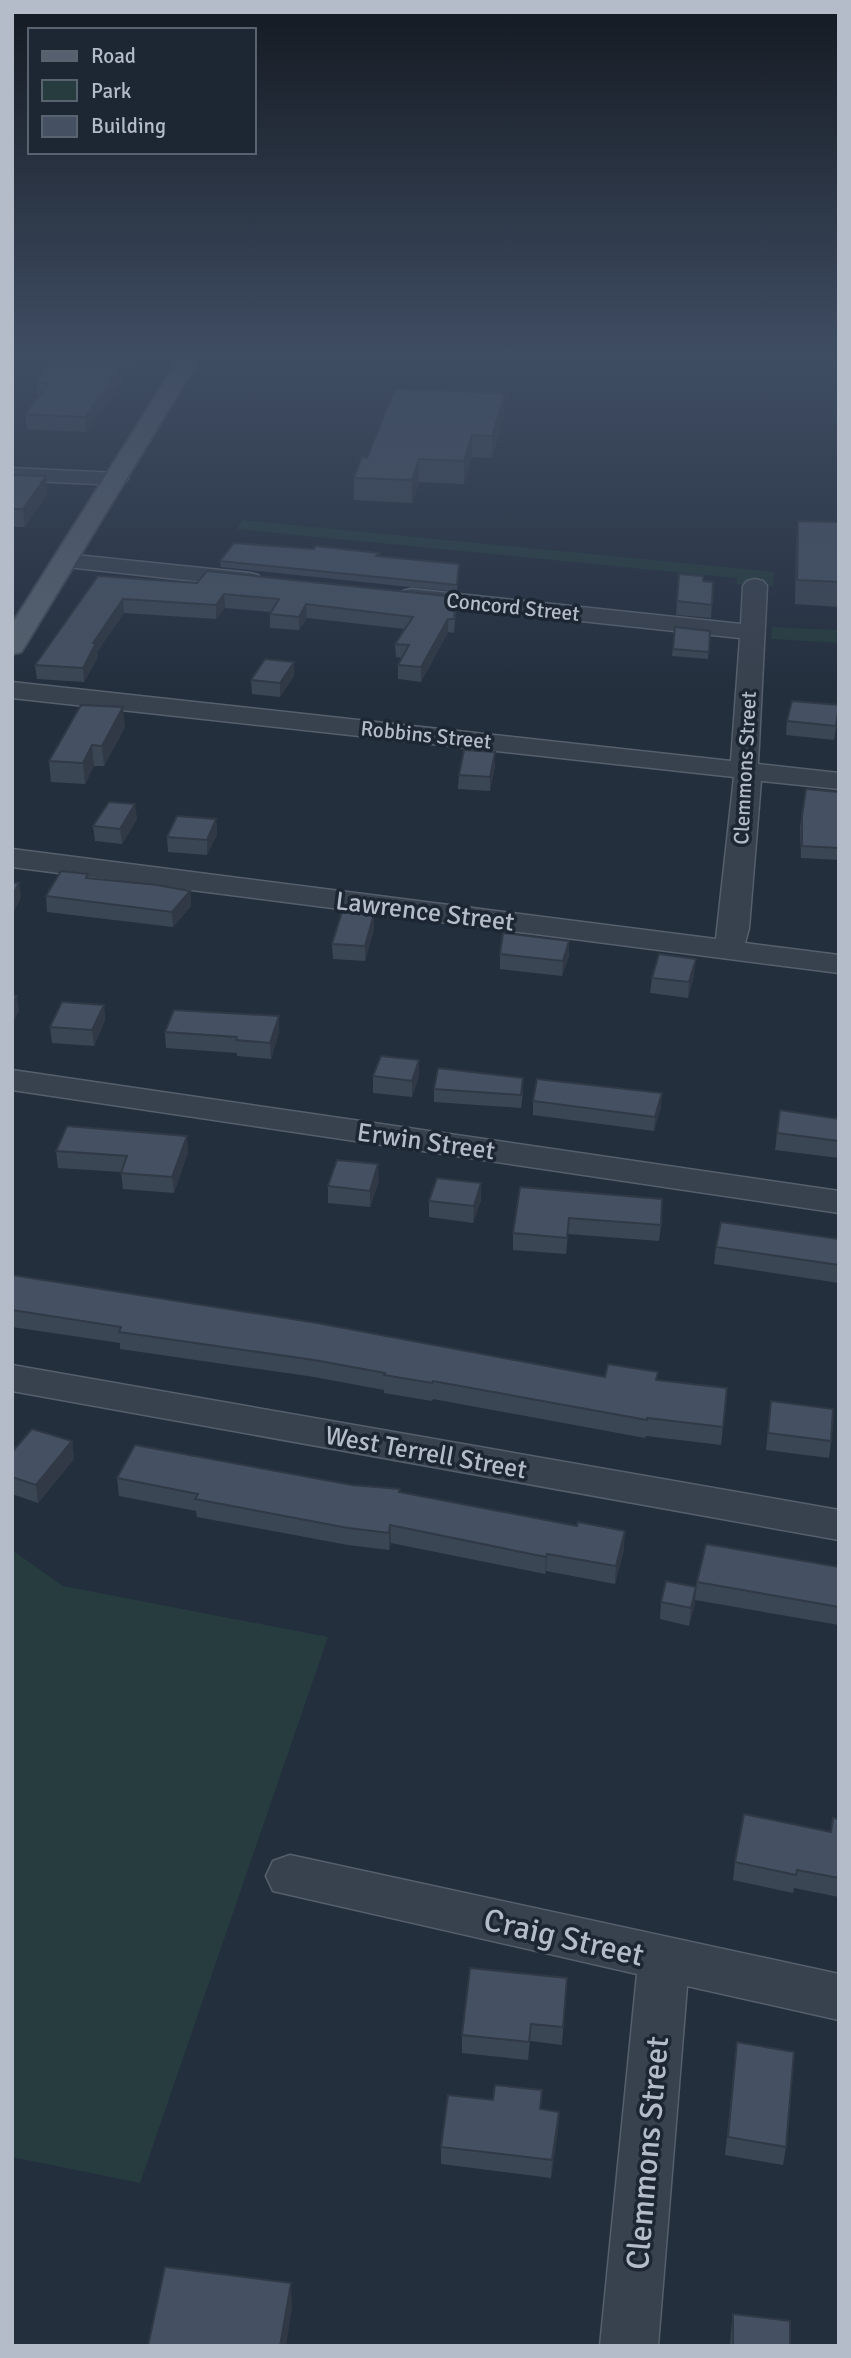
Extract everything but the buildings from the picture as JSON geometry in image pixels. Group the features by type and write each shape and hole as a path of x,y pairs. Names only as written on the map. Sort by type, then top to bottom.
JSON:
{"main road":[{"path":"12,646 125,466"}],"street":[{"path":"12,474 117,479"},
{"path":"66,561 266,582"},
{"name":"Clemmons Street","path":"728,950 734,928 748,782 744,760 755,586"},
{"name":"Concord Street","path":"391,594 752,632"},
{"name":"Robbins Street","path":"12,690 839,781"},
{"name":"Lawrence Street","path":"12,858 839,964"},
{"name":"Erwin Street","path":"12,1080 839,1202"},
{"name":"West Terrell Street","path":"12,1378 839,1525"},
{"name":"Craig Street","path":"290,1876 839,1997"},
{"name":"Clemmons Street","path":"629,2346 664,1960"}],"green space":[{"path":"242,520 774,572 773,586 737,584 737,578 237,529"},
{"path":"772,627 839,630 839,643 771,639"},
{"path":"12,1550 63,1586 328,1637 140,2183 12,2157"}]}
